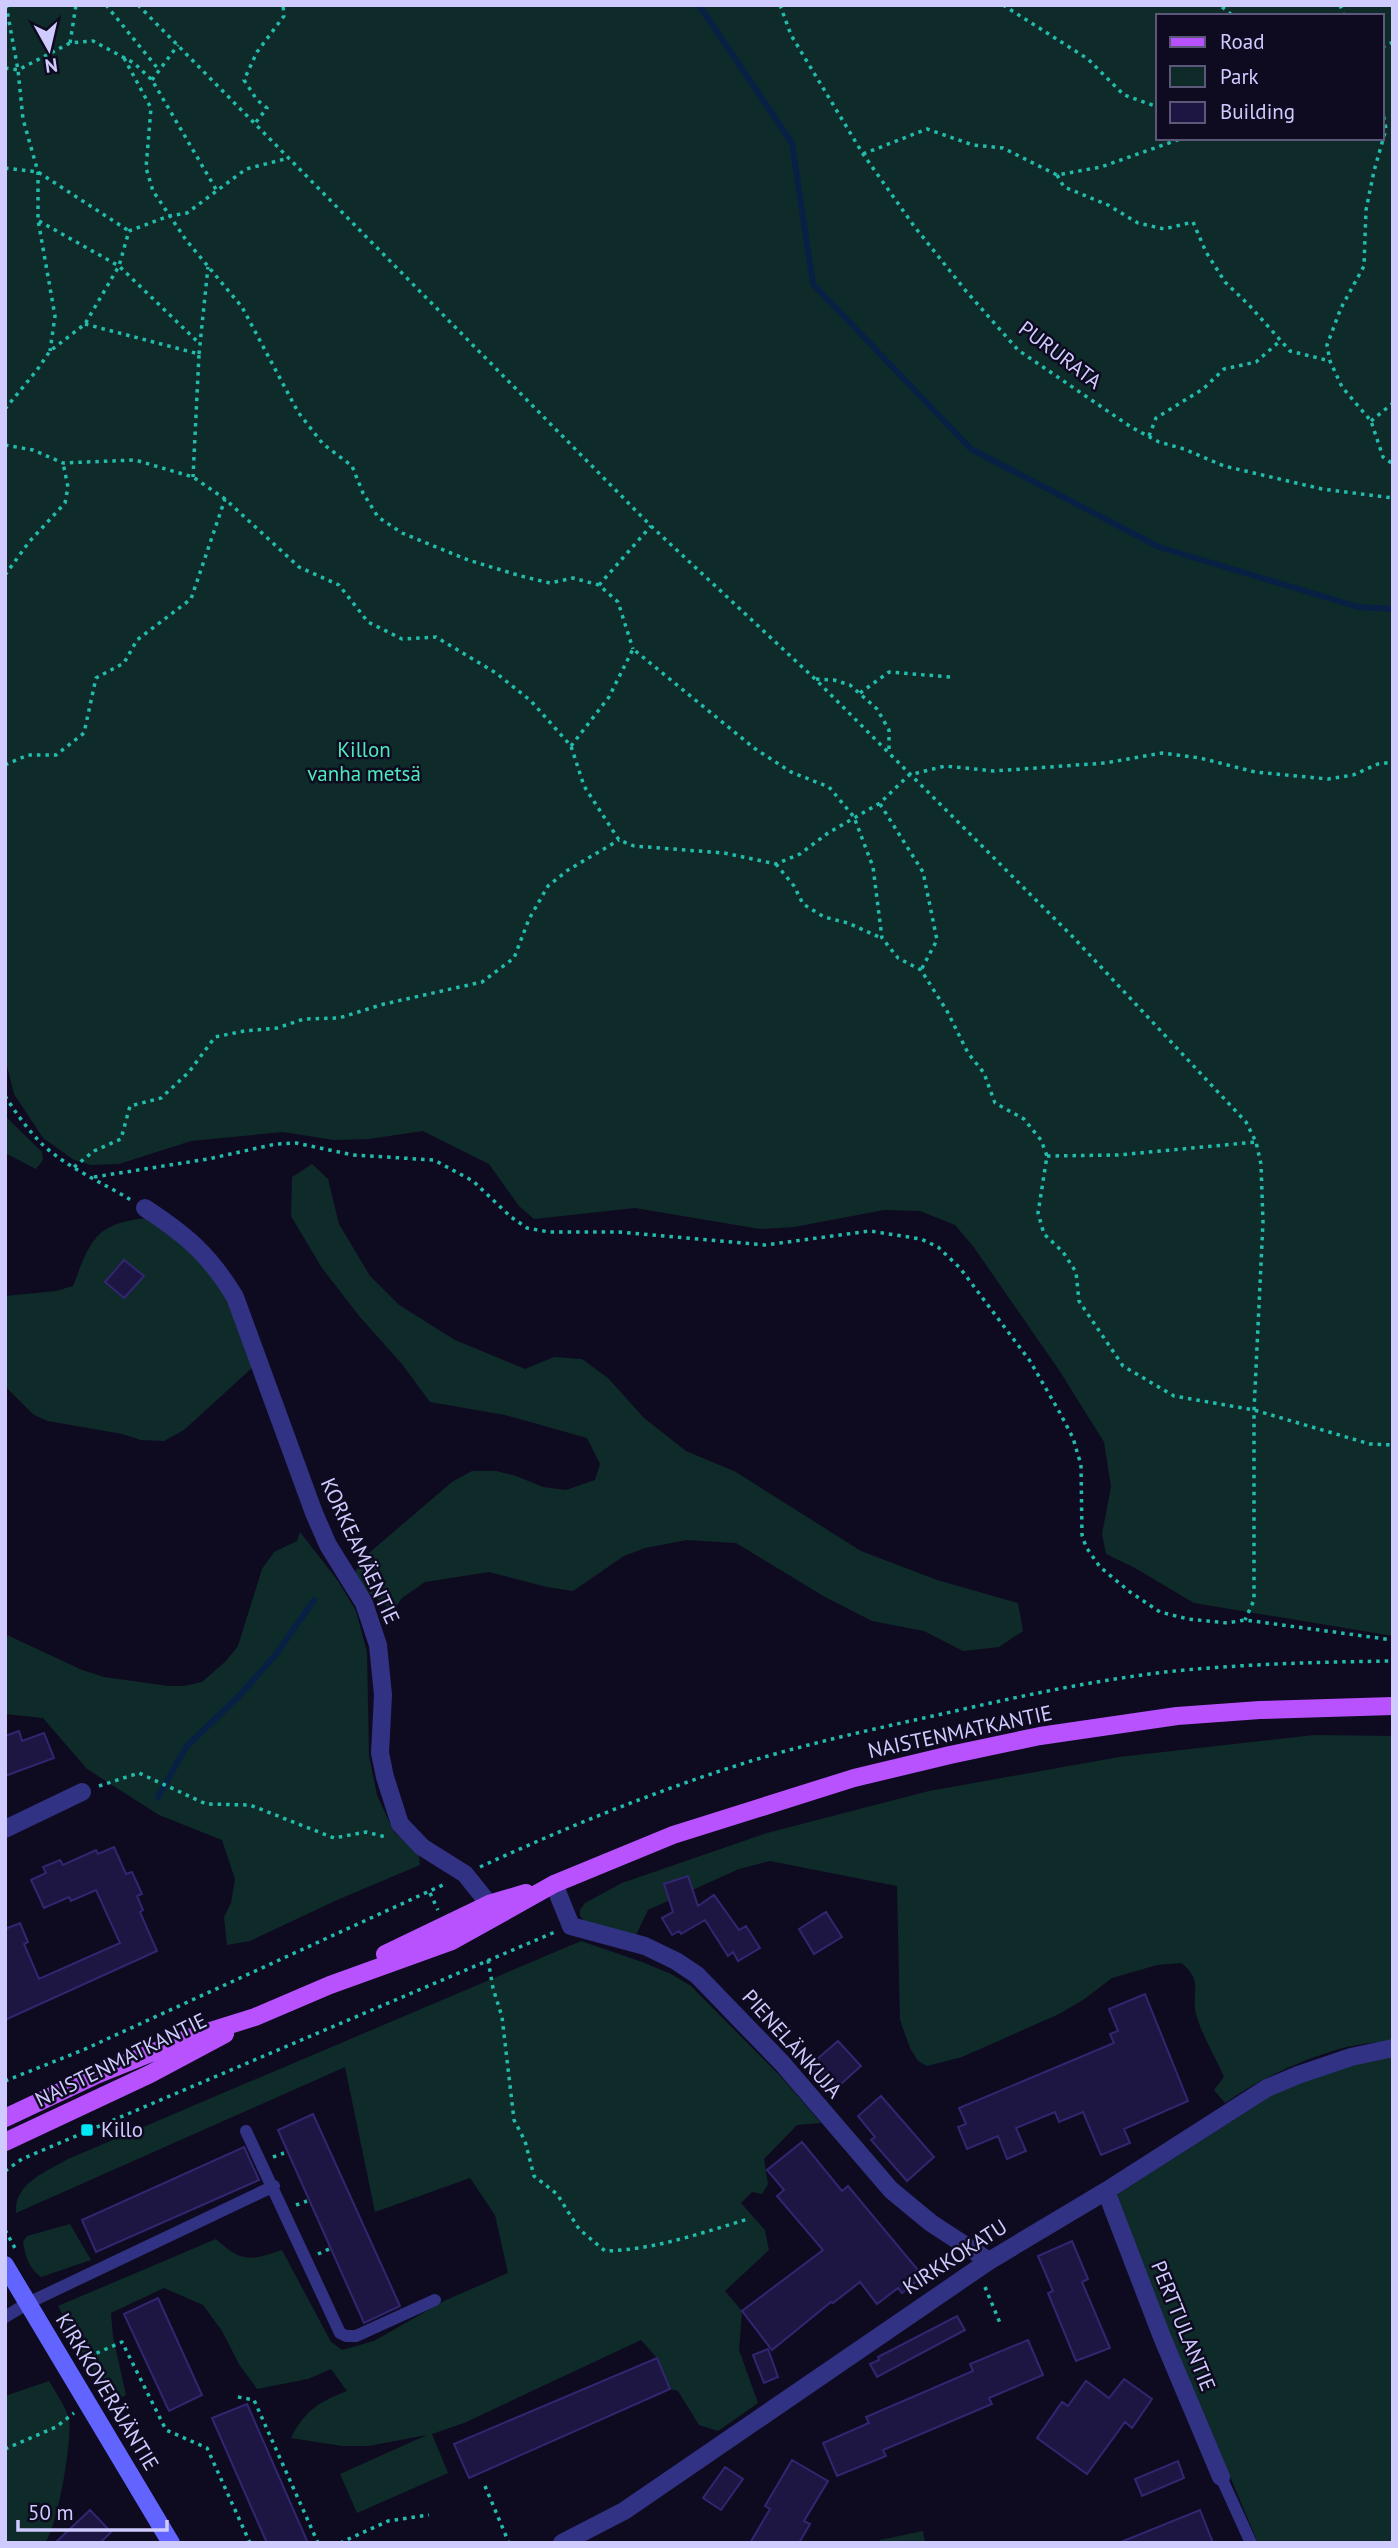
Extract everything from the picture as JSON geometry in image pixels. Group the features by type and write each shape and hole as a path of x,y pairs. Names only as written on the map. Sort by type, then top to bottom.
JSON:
{"main road":[{"name":"NAISTENMATKANTIE","path":"5,2118 94,2076 167,2047 255,2017 330,1985 383,1955 673,1835 854,1778 1041,1736 1177,1716 1260,1710 1393,1706"},
{"name":"NAISTENMATKANTIE","path":"5,2142 150,2074 255,2017"}],"street":[{"name":"KORKEAMÄENTIE","path":"145,1208 181,1231 197,1246 235,1297 314,1513 328,1545 372,1621 382,1672 380,1753 384,1777 400,1824 422,1847 465,1874 492,1911"},
{"path":"5,1829 82,1791"},
{"path":"554,1884 571,1926"},
{"name":"PIENELÄNKUJA","path":"571,1926 645,1946 697,1975 782,2063 891,2190 983,2265"},
{"name":"KIRKKOKATU","path":"562,2543 605,2522 646,2497 983,2265 1106,2191 1267,2088 1351,2057 1393,2048"},
{"name":"PERTTULANTIE","path":"1106,2191 1162,2337 1221,2477"},
{"name":"KIRKKOVERÄJÄNTIE","path":"5,2265 171,2543"}],"lane":[{"path":"246,2131 274,2186 340,2333 356,2336 435,2300"},
{"path":"5,2317 28,2303 274,2186"},
{"path":"1221,2477 1251,2543"}],"path":[{"path":"6,5 18,70 23,120 38,172 38,220 55,316 50,351"},
{"path":"70,43 76,5"},
{"path":"106,5 159,70"},
{"path":"138,5 651,526 814,678 1072,936 1246,1122 1256,1142 1261,1164 1263,1222 1254,1410 1254,1600 1245,1620"},
{"path":"255,123 267,108 257,100 244,80 257,52 284,16 283,5"},
{"name":"PURURATA","path":"780,5 791,35 863,154 914,226 1018,350 1131,427 1224,466 1322,489 1393,498"},
{"path":"1003,5 1088,59 1124,95 1156,106"},
{"path":"1222,7 1231,14"},
{"path":"5,68 18,70 70,43 93,41 134,63 152,80 218,192"},
{"path":"152,80 178,45"},
{"path":"124,58 151,108 146,168 153,191 208,267 242,307 298,412 323,444 352,466 363,493 378,517 402,533 521,576 550,583 573,578 599,584 618,602 633,649 754,748 791,772 829,788 855,817 873,867 882,939"},
{"path":"1384,118 1384,136"},
{"path":"863,154 928,129 973,145 1003,148 1057,175 1064,187 1108,205 1138,223 1164,229 1193,222 1206,252 1224,282 1249,305 1280,341 1290,351 1330,361"},
{"path":"1057,175 1101,167 1178,140"},
{"path":"1383,140 1366,210 1364,266 1341,308 1327,345 1330,361 1342,387 1371,421 1383,457 1393,464"},
{"path":"129,231 169,216 187,213 246,169 290,158"},
{"path":"5,168 38,172 129,231"},
{"path":"38,220 119,266 200,344"},
{"path":"5,409 50,351 85,324 119,266 129,231"},
{"path":"193,477 199,354 208,267"},
{"path":"85,324 199,354"},
{"path":"1149,436 1156,418 1203,389 1224,369 1256,362 1280,341"},
{"path":"1371,421 1393,404"},
{"path":"5,445 33,450 63,463 135,460 193,477 225,499 299,567 339,585 368,622 402,639 436,638 496,673 531,701 571,746 584,786 619,840 634,846 724,853 776,864 800,854 828,833 880,803 909,775 946,766 994,771 1105,763 1161,753 1200,758 1255,772 1328,779 1353,775 1378,764 1393,762"},
{"path":"5,575 29,542 65,503 68,487 63,463"},
{"path":"5,765 29,755 56,755 85,733 96,678 124,663 137,640 191,599 225,499"},
{"path":"599,584 651,526"},
{"path":"571,746 610,697 633,649"},
{"path":"860,693 890,672 950,677"},
{"path":"814,678 850,685 877,709 889,730 889,755"},
{"path":"880,803 923,872 937,940 921,970"},
{"path":"74,1167 93,1151 121,1139 130,1106 162,1098 189,1072 215,1037 276,1028 304,1019 339,1018 384,1004 482,982 513,958 528,919 548,886 568,870 619,840"},
{"path":"776,864 794,886 803,904 824,917 848,923 882,939 898,958 921,970 968,1053 984,1073 995,1103 1024,1119 1041,1140 1047,1156 1038,1213 1044,1234 1063,1252 1076,1272 1079,1301 1123,1366 1174,1396 1254,1410 1370,1444 1393,1445"},
{"path":"5,1096 43,1145 74,1167 145,1208"},
{"path":"1047,1156 1118,1155 1256,1142"},
{"path":"94,1177 208,1159 276,1144 296,1143 364,1156 434,1160 473,1181 511,1217 527,1228 549,1232 619,1232 765,1245 870,1231 921,1239 938,1247 960,1268 1030,1361 1060,1413 1073,1438 1082,1465 1082,1535 1086,1547 1100,1567 1160,1612 1188,1619 1227,1623 1245,1620 1393,1640"},
{"path":"82,1791 139,1773 206,1804 250,1805 334,1839 366,1832 388,1838"},
{"path":"5,2171 22,2159 571,1926"},
{"path":"488,1960 502,2017 514,2120 525,2141 534,2176 557,2194 579,2229 606,2251 631,2251 747,2219"},
{"path":"983,2265 1000,2323"},
{"path":"80,2360 122,2342 166,2430 206,2448 250,2543"},
{"path":"238,2397 254,2400 318,2543"},
{"path":"5,2449 56,2427 87,2404"},
{"path":"485,2486 509,2543"},
{"path":"340,2543 388,2521 429,2515"}],"green space":[{"name":"Killon vanha metsä","path":"5,5 1393,5 1393,1636 1194,1603 1106,1554 1102,1534 1111,1487 1104,1442 1059,1370 973,1246 955,1225 920,1211 884,1210 794,1227 760,1229 635,1208 534,1219 519,1206 489,1164 423,1131 369,1139 334,1140 283,1132 191,1141 119,1164 91,1165 74,1160 43,1138 14,1094 5,1058"},
{"path":"5,1116 42,1152 43,1160 36,1169 5,1153"},
{"path":"312,1164 328,1179 339,1224 370,1276 399,1305 455,1340 525,1369 554,1357 582,1359 608,1378 644,1418 686,1451 736,1472 861,1551 937,1580 1018,1603 1023,1631 999,1647 963,1651 924,1631 872,1621 825,1597 736,1543 687,1540 645,1548 624,1556 573,1591 489,1572 425,1582 402,1598 393,1611 358,1585 354,1573 369,1553 452,1482 472,1471 496,1471 543,1487 566,1490 595,1480 600,1464 587,1438 505,1415 430,1402 322,1268 291,1216 292,1177"},
{"path":"154,1217 189,1245 224,1290 253,1367 184,1430 164,1441 141,1440 48,1421 34,1415 5,1386 5,1296 56,1291 73,1286 86,1254 100,1234 120,1223"},
{"path":"300,1532 338,1581 356,1611 367,1652 369,1756 377,1795 394,1832 419,1855 420,1865 250,1941 227,1945 224,1917 231,1903 235,1879 222,1840 159,1815 87,1769 43,1718 5,1714 5,1634 82,1670 104,1677 168,1686 202,1682 226,1661 238,1646 262,1569 274,1552 297,1541"},
{"path":"1314,1735 1393,1736 1393,2040 1345,2047 1309,2059 1265,2079 1225,2103 1214,2090 1224,2077 1196,2014 1195,1981 1181,1963 1157,1965 1112,1978 1059,2014 962,2057 927,2066 918,2061 910,2048 900,2020 897,1886 770,1861 739,1869 648,1910 633,1941 586,1923 580,1916 580,1910 585,1903 622,1883 767,1833 929,1791 1119,1757"},
{"path":"581,1941 642,1962 691,1986 783,2079 821,2123 797,2125 764,2159 768,2184 762,2194 752,2192 741,2203 765,2230 769,2250 725,2291 742,2311 739,2350 758,2403 718,2431 699,2425 678,2391 670,2389 657,2358 641,2340 464,2423 432,2434 448,2473 357,2513 340,2474 427,2435 368,2446 342,2446 291,2438 302,2420 314,2408 347,2391 331,2369 308,2379 257,2389 203,2305 164,2288 111,2313 113,2337 126,2395 114,2401 83,2354 58,2306 216,2239 233,2252 247,2258 282,2250 331,2342 342,2350 374,2341 444,2301 508,2273 495,2215 470,2178 375,2212 345,2067 16,2213 20,2194 26,2186 68,2159"},
{"path":"1393,2055 1393,2543 1258,2543 1115,2199 1118,2194 1280,2090 1341,2068"},
{"path":"70,2224 91,2260 41,2277 28,2261 23,2242 27,2236"},
{"path":"49,2381 69,2420 66,2464 55,2519 45,2543 5,2543 5,2396"},
{"path":"923,2531 925,2543 880,2543 880,2540"}],"building":[{"path":"124,1260 144,1276 124,1298 105,1282"},
{"path":"19,1731 22,1741 44,1733 54,1758 5,1776 5,1736"},
{"path":"114,1847 126,1874 132,1872 142,1894 137,1896 143,1910 140,1912 157,1951 5,2020 5,1929 20,1923 28,1942 24,1944 39,1979 120,1943 96,1890 71,1901 69,1897 44,1908 31,1880 46,1873 43,1867 60,1860 63,1865 96,1850 98,1854"},
{"path":"688,1876 698,1906 714,1895 739,1930 746,1926 760,1948 738,1961 733,1952 728,1956 705,1920 681,1934 679,1931 672,1935 662,1918 673,1912 664,1884"},
{"path":"826,1912 842,1937 814,1954 799,1929"},
{"path":"1145,1994 1188,2101 1124,2129 1130,2143 1101,2155 1083,2112 1059,2122 1055,2112 1016,2128 1026,2151 1007,2159 998,2136 967,2149 958,2127 966,2124 959,2108 1114,2043 1110,2034 1118,2031 1109,2009"},
{"path":"838,2041 861,2066 832,2092 809,2066"},
{"path":"881,2096 934,2157 907,2181 871,2140 875,2137 858,2116"},
{"path":"313,2114 400,2306 364,2323 278,2130"},
{"path":"802,2142 842,2191 848,2186 918,2270 914,2273 919,2279 902,2293 898,2288 877,2304 860,2282 772,2350 742,2311 823,2250 777,2196 784,2190 767,2170"},
{"path":"244,2147 259,2180 96,2252 82,2220"},
{"path":"1072,2241 1088,2279 1082,2282 1110,2348 1076,2361 1048,2293 1053,2291 1038,2256"},
{"path":"158,2298 202,2395 169,2411 124,2314"},
{"path":"957,2316 965,2330 877,2377 870,2364 879,2360 878,2357"},
{"path":"1028,2340 1043,2375 989,2398 992,2404 883,2450 886,2456 837,2476 823,2443 869,2423 866,2417 973,2371 970,2364"},
{"path":"768,2349 778,2377 764,2383 753,2355"},
{"path":"657,2358 670,2389 469,2478 454,2444"},
{"path":"1124,2379 1152,2399 1132,2428 1125,2422 1087,2474 1037,2438 1062,2402 1068,2406 1086,2381 1109,2398"},
{"path":"247,2404 308,2543 267,2543 212,2418"},
{"path":"792,2460 828,2481 804,2521 810,2524 799,2543 750,2543 770,2509 765,2506"},
{"path":"1178,2461 1184,2478 1142,2496 1135,2479"},
{"path":"725,2467 743,2479 721,2510 703,2498"},
{"path":"90,2510 111,2532 100,2543 55,2543"},
{"path":"1200,2510 1213,2543 1121,2543 1121,2542"}],"waterway":[{"path":"699,5 792,143 813,284 971,449 1159,547 1358,607 1393,609"},
{"path":"158,1797 186,1747 241,1694 277,1653 314,1600"}],"place":[{"name":"Killo","path":"87,2130"}]}
